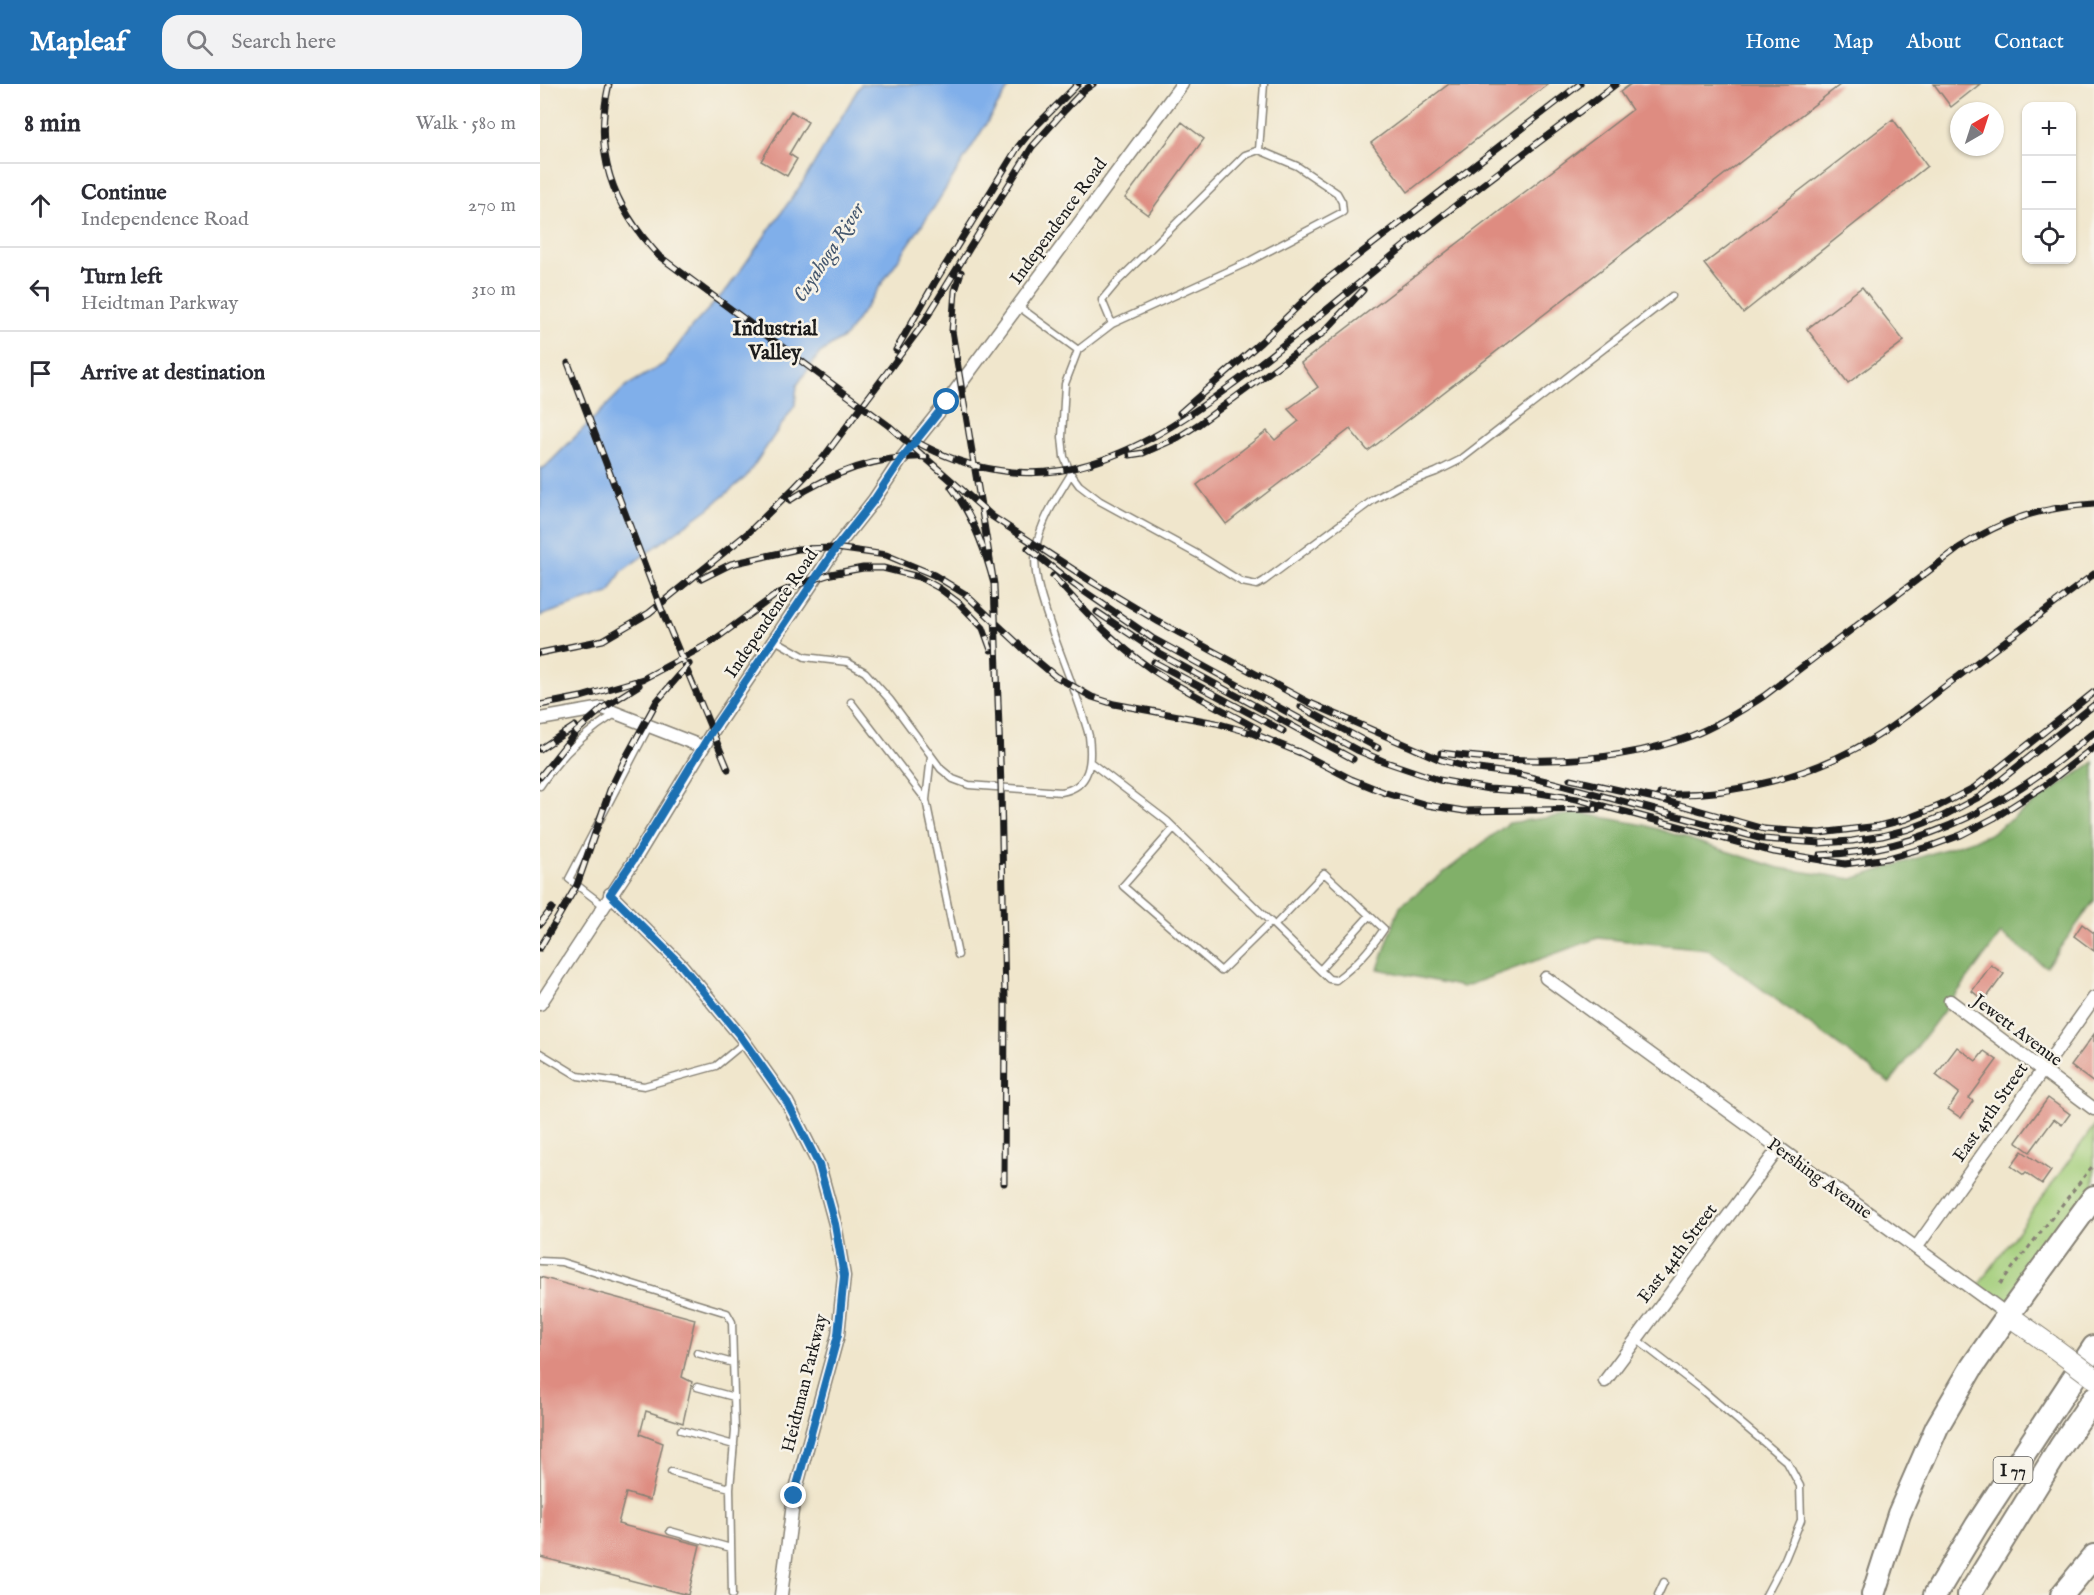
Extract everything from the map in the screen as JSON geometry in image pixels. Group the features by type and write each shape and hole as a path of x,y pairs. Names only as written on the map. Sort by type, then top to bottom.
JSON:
{"highway":[{"path":"1873,1595 1899,1514 1937,1427 1972,1367 2094,1197"},
{"name":"I 77","path":"1935,1595 2006,1480 2094,1347"},
{"name":"I 77","path":"1969,1595 2061,1446 2094,1398"},
{"path":"2062,1595 2094,1556"}],"main road":[{"name":"Pershing Avenue","path":"2008,1315 2094,1378"}],"street":[{"name":"Independence Road","path":"540,1004 703,747 836,548 1182,84"},
{"path":"540,719 603,708 703,747"},
{"name":"Heidtman Parkway","path":"610,894 682,966 745,1042 787,1102 819,1165 835,1224 844,1276 838,1335 794,1496 781,1595"},
{"name":"Pershing Avenue","path":"1546,978 2008,1315"},
{"name":"East 45th Street","path":"1916,1248 2094,998"},
{"name":"Jewett Avenue","path":"1950,1001 2094,1109"},
{"name":"East 44th Street","path":"1605,1381 1779,1148"}],"lane":[{"path":"1259,150 1264,84"},
{"path":"1112,324 1101,300 1116,282 1245,155 1259,150 1297,166 1337,193 1342,202 1342,212 1246,263 1112,324 1078,350 1065,384 1062,437 1064,456 1071,474 1079,485 1100,501 1197,554 1242,582 1257,585 1373,500 1398,486 1460,460 1672,296"},
{"path":"1018,306 1078,350"},
{"path":"775,640 805,657 836,660 857,666 876,683 947,775 960,783 1061,792 1071,790 1083,781 1090,762 1091,748 1086,722 1042,602 1035,567 1036,549 1043,524 1071,474"},
{"path":"851,702 926,800"},
{"path":"540,786 573,745 594,727 615,714"},
{"path":"603,905 569,879 649,726"},
{"path":"931,755 926,800 958,955"},
{"path":"1090,762 1174,828 1273,923 1329,979 1336,980 1370,951 1384,929 1324,873 1273,923 1221,971 1123,886 1174,828"},
{"path":"1320,970 1370,916"},
{"path":"540,1053 578,1076 644,1086 716,1066 745,1042"},
{"path":"540,1262 561,1262 727,1313 732,1322 734,1397 734,1445 730,1488 732,1595"},
{"path":"1635,1338 1701,1389 1787,1462 1800,1486 1800,1520 1785,1559 1766,1595"},
{"path":"697,1353 733,1363"},
{"path":"697,1387 734,1397"},
{"path":"681,1430 734,1445"},
{"path":"671,1472 730,1488"},
{"path":"670,1531 731,1548"},
{"path":"1658,1595 1664,1582"}],"path":[{"path":"2000,1284 2094,1164"}],"green space":[{"path":"2094,762 2094,901 2046,967 2001,934 1890,1083 1707,949 1598,938 1463,987 1378,969 1400,906 1509,823 1579,813 1645,825 1779,868 1853,879 1988,835"},
{"path":"2094,1126 2094,1197 2008,1315 1975,1290"}],"water":[{"name":"Cuyahoga River","path":"861,84 1011,84 935,206 846,336 820,353 797,385 795,405 746,477 708,509 622,571 609,593 540,616 540,469 545,467 626,386 664,364 691,328 728,288 803,182"}],"building":[{"path":"1449,84 1548,84 1408,192 1371,143"},
{"path":"1631,84 1841,84 1368,451 1350,429 1226,524 1197,485 1267,431 1275,440 1299,421 1288,409 1318,387 1301,363 1632,110 1620,92"},
{"path":"1934,84 1980,84 1957,102 1950,102 1950,106"},
{"path":"791,111 808,122 789,154 797,159 787,176 761,161"},
{"path":"1893,119 1927,166 1743,313 1704,264"},
{"path":"1182,122 1204,139 1148,215 1125,198"},
{"path":"1862,287 1904,341 1848,383 1807,329"},
{"path":"2082,924 2094,933 2094,951 2074,936"},
{"path":"1991,965 2004,974 1984,1001 1972,991"},
{"path":"2094,1034 2094,1083 2071,1066"},
{"path":"1957,1047 1976,1061 1984,1051 1997,1060 1969,1098 1973,1101 1961,1118 1948,1109 1959,1093 1936,1075"},
{"path":"2048,1098 2070,1114 2062,1125 2054,1119 2030,1152 2016,1142"},
{"path":"2022,1151 2051,1171 2042,1184 2011,1166"},
{"path":"540,1277 695,1319 682,1377 692,1382 683,1423 646,1411 640,1434 663,1443 650,1500 626,1493 618,1524 700,1545 688,1595 540,1557"}],"railway":[{"path":"609,84 603,133 610,176 629,217 642,237 659,256 889,426 993,517 1094,583 1159,622 1308,702 1441,760 1470,768 1517,774 1554,783 1763,839 1820,843 1852,841 1909,829 1943,816 1981,796 2094,705"},
{"path":"896,350 1018,147 1078,84"},
{"path":"540,653 603,640 649,613 748,533 795,487 823,458 921,327 1032,147 1083,91 1093,84"},
{"path":"1180,413 1261,342 1321,284 1580,84"},
{"path":"915,441 956,460 1022,473 1067,469 1089,464 1151,438 1209,402 1245,375 1450,209 1616,84"},
{"path":"951,487 966,509 977,533 994,584 952,331 955,291 961,272"},
{"path":"1130,455 1143,453 1177,438 1199,424 1323,333 1363,290"},
{"path":"568,363 661,608 728,769"},
{"path":"790,500 822,482 856,468 890,459 927,457"},
{"path":"1441,753 1504,759 1568,760 1662,746 1691,736 1738,713 1764,696 1959,548 1976,538 2024,516 2056,508 2094,504"},
{"path":"701,579 731,564 798,549 836,548 886,555 934,575 965,594 1055,676 1092,697 1114,704 1216,723 1252,733 1303,754"},
{"path":"1028,548 1072,583 1152,638 1357,750 1383,761 1439,780 1489,789 1533,792 1577,799 1774,852 1845,864 1888,858 1931,846 1961,835 1994,818 2044,786 2094,747"},
{"path":"540,705 581,697 643,679 710,643 777,594 831,574 863,568 883,568 919,577 939,588 959,603 983,628 991,650"},
{"path":"1660,794 1716,792 1743,788 1798,773 1850,751 1896,724 2094,574"},
{"path":"1053,576 1105,631 1149,668 1258,729"},
{"path":"994,584 1005,1003 1004,1183"},
{"path":"1097,612 1160,654 1353,759"},
{"path":"1154,662 1283,731"},
{"path":"540,948 577,885 610,790 624,761 657,701 689,664"},
{"path":"540,777 576,732 603,708 639,685"},
{"path":"1570,779 1663,800 1764,829 1820,833 1879,826 1906,819 1939,806 1975,787 2094,692"},
{"path":"1301,707 1378,748"},
{"path":"540,749 575,726"},
{"path":"1820,855 1897,844 1968,818 2033,779 2094,732"},
{"path":"1297,751 1351,779 1386,793 1427,805 1464,811 1597,809"},
{"path":"540,924 552,908"}],"district":[{"name":"Industrial Valley","path":"775,340"}],"route":[{"path":"794,1496 838,1335 844,1276 835,1224 819,1165 787,1102 741,1037 682,966 610,894 712,731 754,673 836,548 874,500 902,458 947,402"}]}
